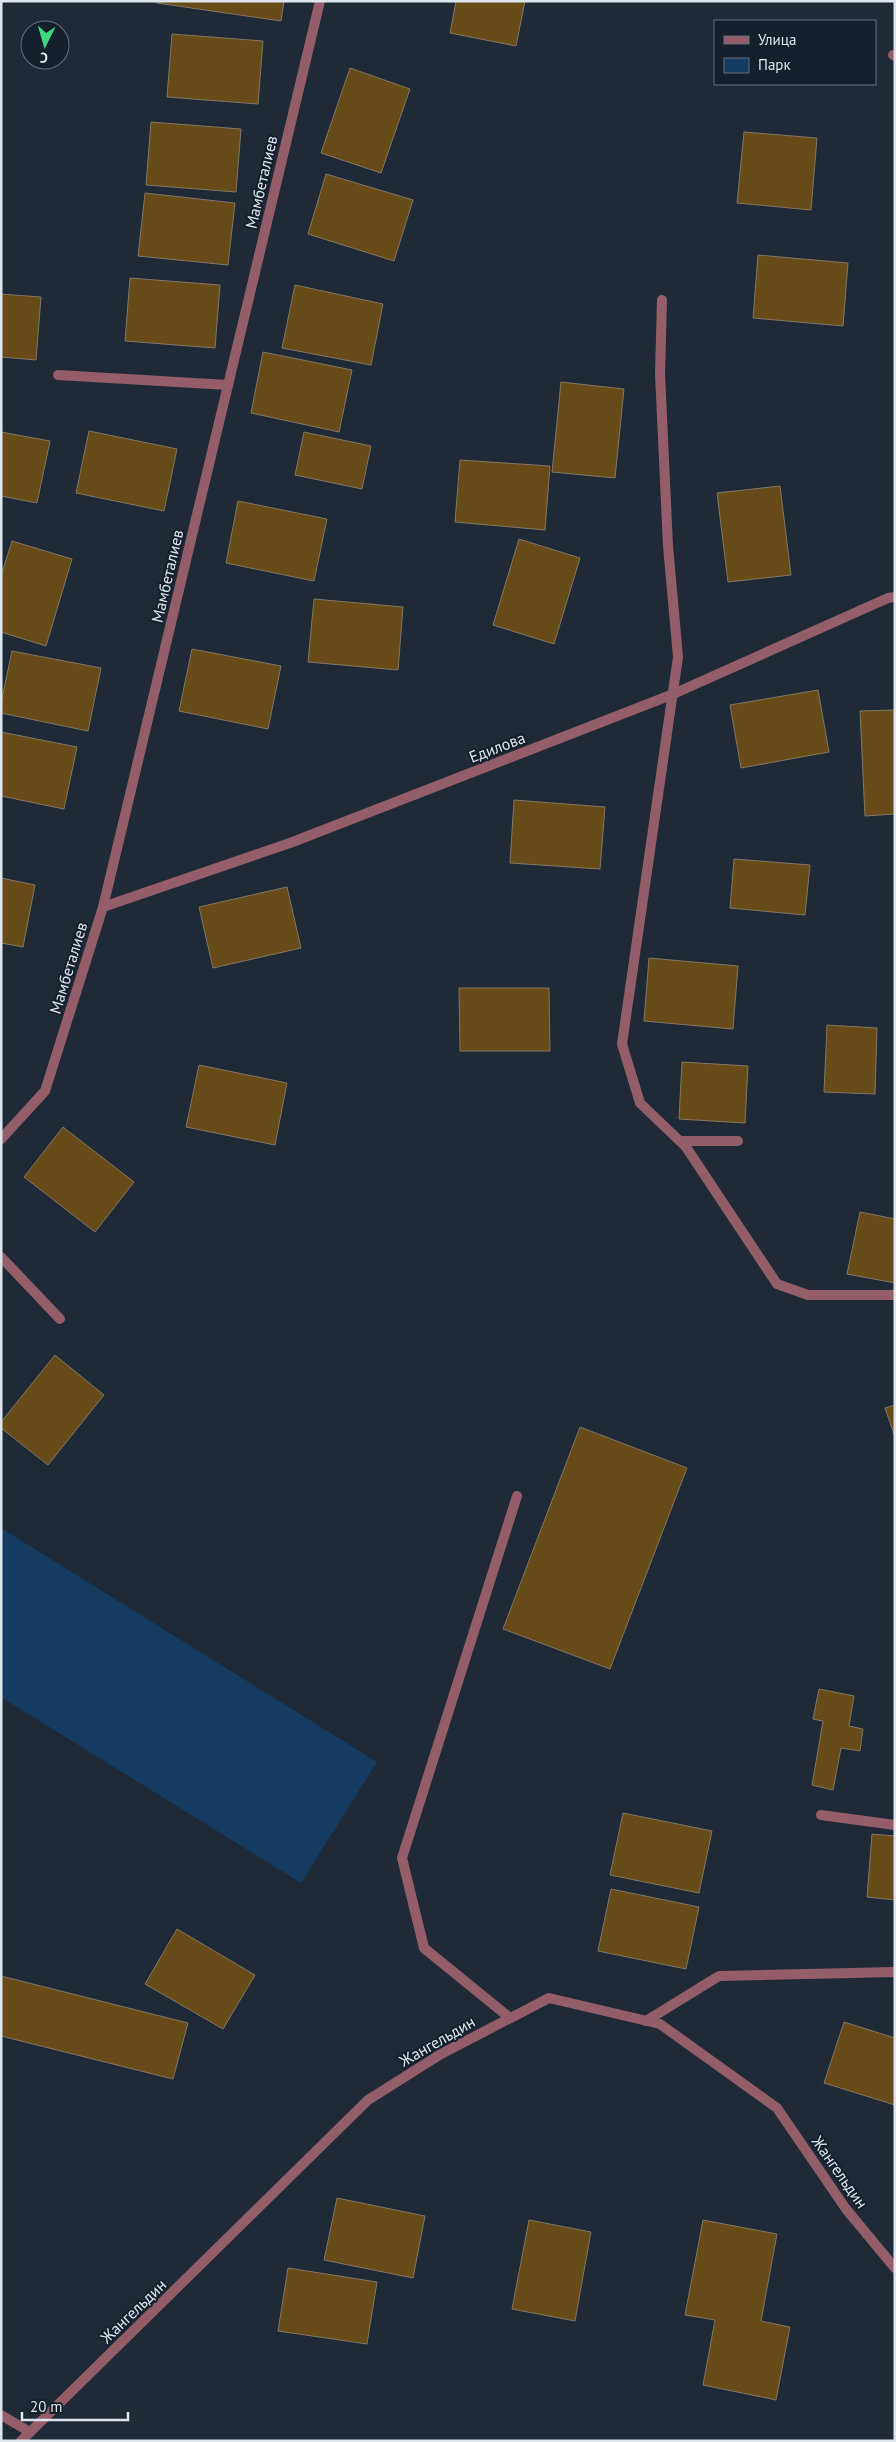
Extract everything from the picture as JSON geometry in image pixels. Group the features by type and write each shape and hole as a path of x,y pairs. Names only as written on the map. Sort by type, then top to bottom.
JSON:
{"street":[{"name":"Мамбеталиев","path":"1,1139 45,1092 103,907 320,1"},
{"path":"662,300 661,384 668,546 678,657 622,1044 640,1103 680,1141 777,1284 808,1295 895,1295"},
{"path":"58,375 228,385"},
{"name":"Едилова","path":"103,907 290,843 671,695 888,598 895,597"},
{"path":"680,1141 738,1142"},
{"path":"1,1257 60,1319"},
{"path":"510,2018 424,1948 402,1858 517,1496"},
{"path":"821,1815 895,1825"},
{"path":"646,2021 719,1976 895,1972"},
{"name":"Жангельдин","path":"22,2441 368,2100 441,2054 549,1998 660,2024 778,2108 846,2209 895,2268"},
{"path":"1,2415 30,2432"}],"green space":[{"path":"1,1528 377,1762 301,1883 1,1697"}],"building":[{"path":"157,1 284,1 281,21 157,3"},
{"path":"456,1 525,1 516,46 450,33"},
{"path":"172,34 263,41 258,104 167,97"},
{"path":"350,68 410,89 381,173 321,153"},
{"path":"151,122 241,129 236,192 146,185"},
{"path":"744,132 817,138 811,210 737,203"},
{"path":"326,174 413,200 394,261 308,234"},
{"path":"145,193 235,203 228,265 138,256"},
{"path":"758,255 848,263 843,326 753,318"},
{"path":"130,278 220,285 215,348 125,341"},
{"path":"295,285 383,304 371,365 282,348"},
{"path":"1,294 41,297 36,360 1,357"},
{"path":"263,352 352,370 339,432 251,413"},
{"path":"561,382 624,389 615,478 552,472"},
{"path":"89,431 177,449 164,511 76,493"},
{"path":"1,432 50,441 37,503 1,496"},
{"path":"304,432 371,446 362,489 295,475"},
{"path":"460,460 550,466 545,530 455,522"},
{"path":"780,486 791,575 728,582 717,493"},
{"path":"238,501 327,519 314,581 226,563"},
{"path":"519,539 580,558 554,644 493,625"},
{"path":"12,541 72,559 46,646 1,632 1,576"},
{"path":"314,599 403,607 398,670 308,662"},
{"path":"192,649 281,666 268,729 179,711"},
{"path":"12,651 101,668 88,731 1,713 1,703"},
{"path":"818,690 829,752 741,768 730,705"},
{"path":"895,710 895,814 865,816 860,711"},
{"path":"1,732 77,747 64,809 1,796"},
{"path":"514,800 605,807 600,869 510,863"},
{"path":"734,859 810,865 805,915 730,908"},
{"path":"1,878 35,885 23,947 1,943"},
{"path":"287,887 301,948 213,968 199,907"},
{"path":"649,958 738,966 733,1029 644,1021"},
{"path":"459,988 549,988 550,1051 460,1051"},
{"path":"827,1025 877,1028 875,1094 824,1092"},
{"path":"682,1062 748,1066 745,1123 679,1119"},
{"path":"199,1065 287,1083 275,1145 186,1127"},
{"path":"63,1127 134,1182 95,1232 24,1177"},
{"path":"860,1212 895,1219 895,1283 847,1274"},
{"path":"55,1355 104,1395 48,1465 1,1428 1,1422"},
{"path":"895,1405 895,1437 885,1408"},
{"path":"580,1427 687,1468 610,1669 503,1629"},
{"path":"819,1689 854,1696 849,1726 863,1729 860,1751 841,1748 833,1790 812,1785 823,1721 813,1719"},
{"path":"623,1813 712,1831 699,1893 610,1875"},
{"path":"872,1834 895,1836 895,1900 867,1897"},
{"path":"611,1889 699,1907 686,1969 598,1951"},
{"path":"177,1929 255,1975 223,2029 145,1984"},
{"path":"1,1976 188,2023 173,2079 1,2036"},
{"path":"844,2022 895,2038 895,2105 824,2083"},
{"path":"337,2198 425,2216 413,2278 324,2260"},
{"path":"529,2220 591,2232 575,2321 512,2309"},
{"path":"703,2220 777,2234 761,2321 790,2327 776,2400 703,2385 715,2320 685,2315"},
{"path":"288,2268 377,2282 367,2344 278,2331"}]}
